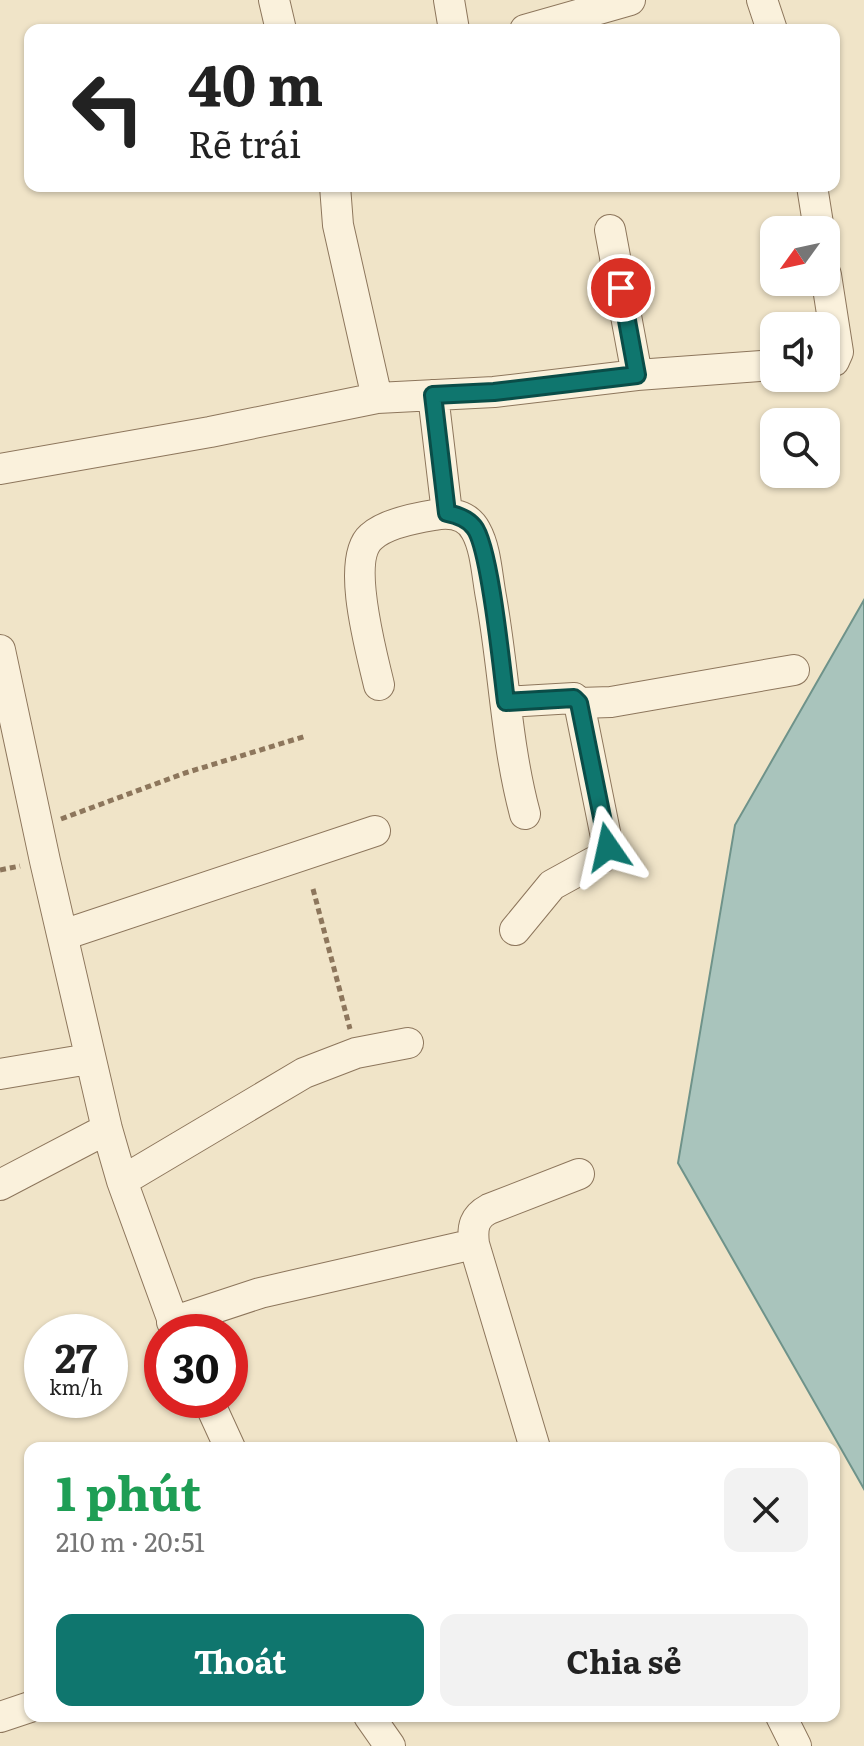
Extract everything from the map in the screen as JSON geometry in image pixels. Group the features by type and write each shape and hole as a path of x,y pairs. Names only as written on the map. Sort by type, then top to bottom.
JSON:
{"street":[{"path":"274,0 280,24"},
{"path":"449,0 453,24"},
{"path":"546,24 630,0"},
{"path":"762,0 770,24"},
{"path":"335,192 338,225 377,398"},
{"path":"813,192 817,216"},
{"path":"610,230 637,375"},
{"path":"0,469 210,432 377,398 494,392 637,375 760,366"},
{"path":"433,395 447,513"},
{"path":"379,685 365,622 360,565 362,549 370,538 381,531 447,513 465,520 478,534 498,634 516,779 525,814"},
{"path":"0,650 89,1059 122,1181 170,1314"},
{"path":"579,703 611,702 794,670"},
{"path":"506,702 574,698 579,703 608,847 603,857 552,885 515,930"},
{"path":"63,935 375,831"},
{"path":"122,1181 270,1091 332,1061 408,1043"},
{"path":"0,1074 89,1059"},
{"path":"0,1185 107,1129"},
{"path":"533,1442 474,1244 474,1225 481,1213 579,1174"},
{"path":"208,1314 260,1293 474,1244"},
{"path":"216,1418 227,1442"},
{"path":"0,1717 24,1709"},
{"path":"373,1722 390,1746"},
{"path":"784,1722 796,1746"}],"path":[{"path":"40,829 126,794 306,736"},
{"path":"313,889 356,1053"}],"water":[{"path":"864,600 864,1489 840,1442 837,1442 678,1163 735,825"}],"route":[{"path":"608,847 579,703 574,698 506,702 498,634 478,534 473,525 447,513 433,395 494,392 637,375 621,288"}]}
